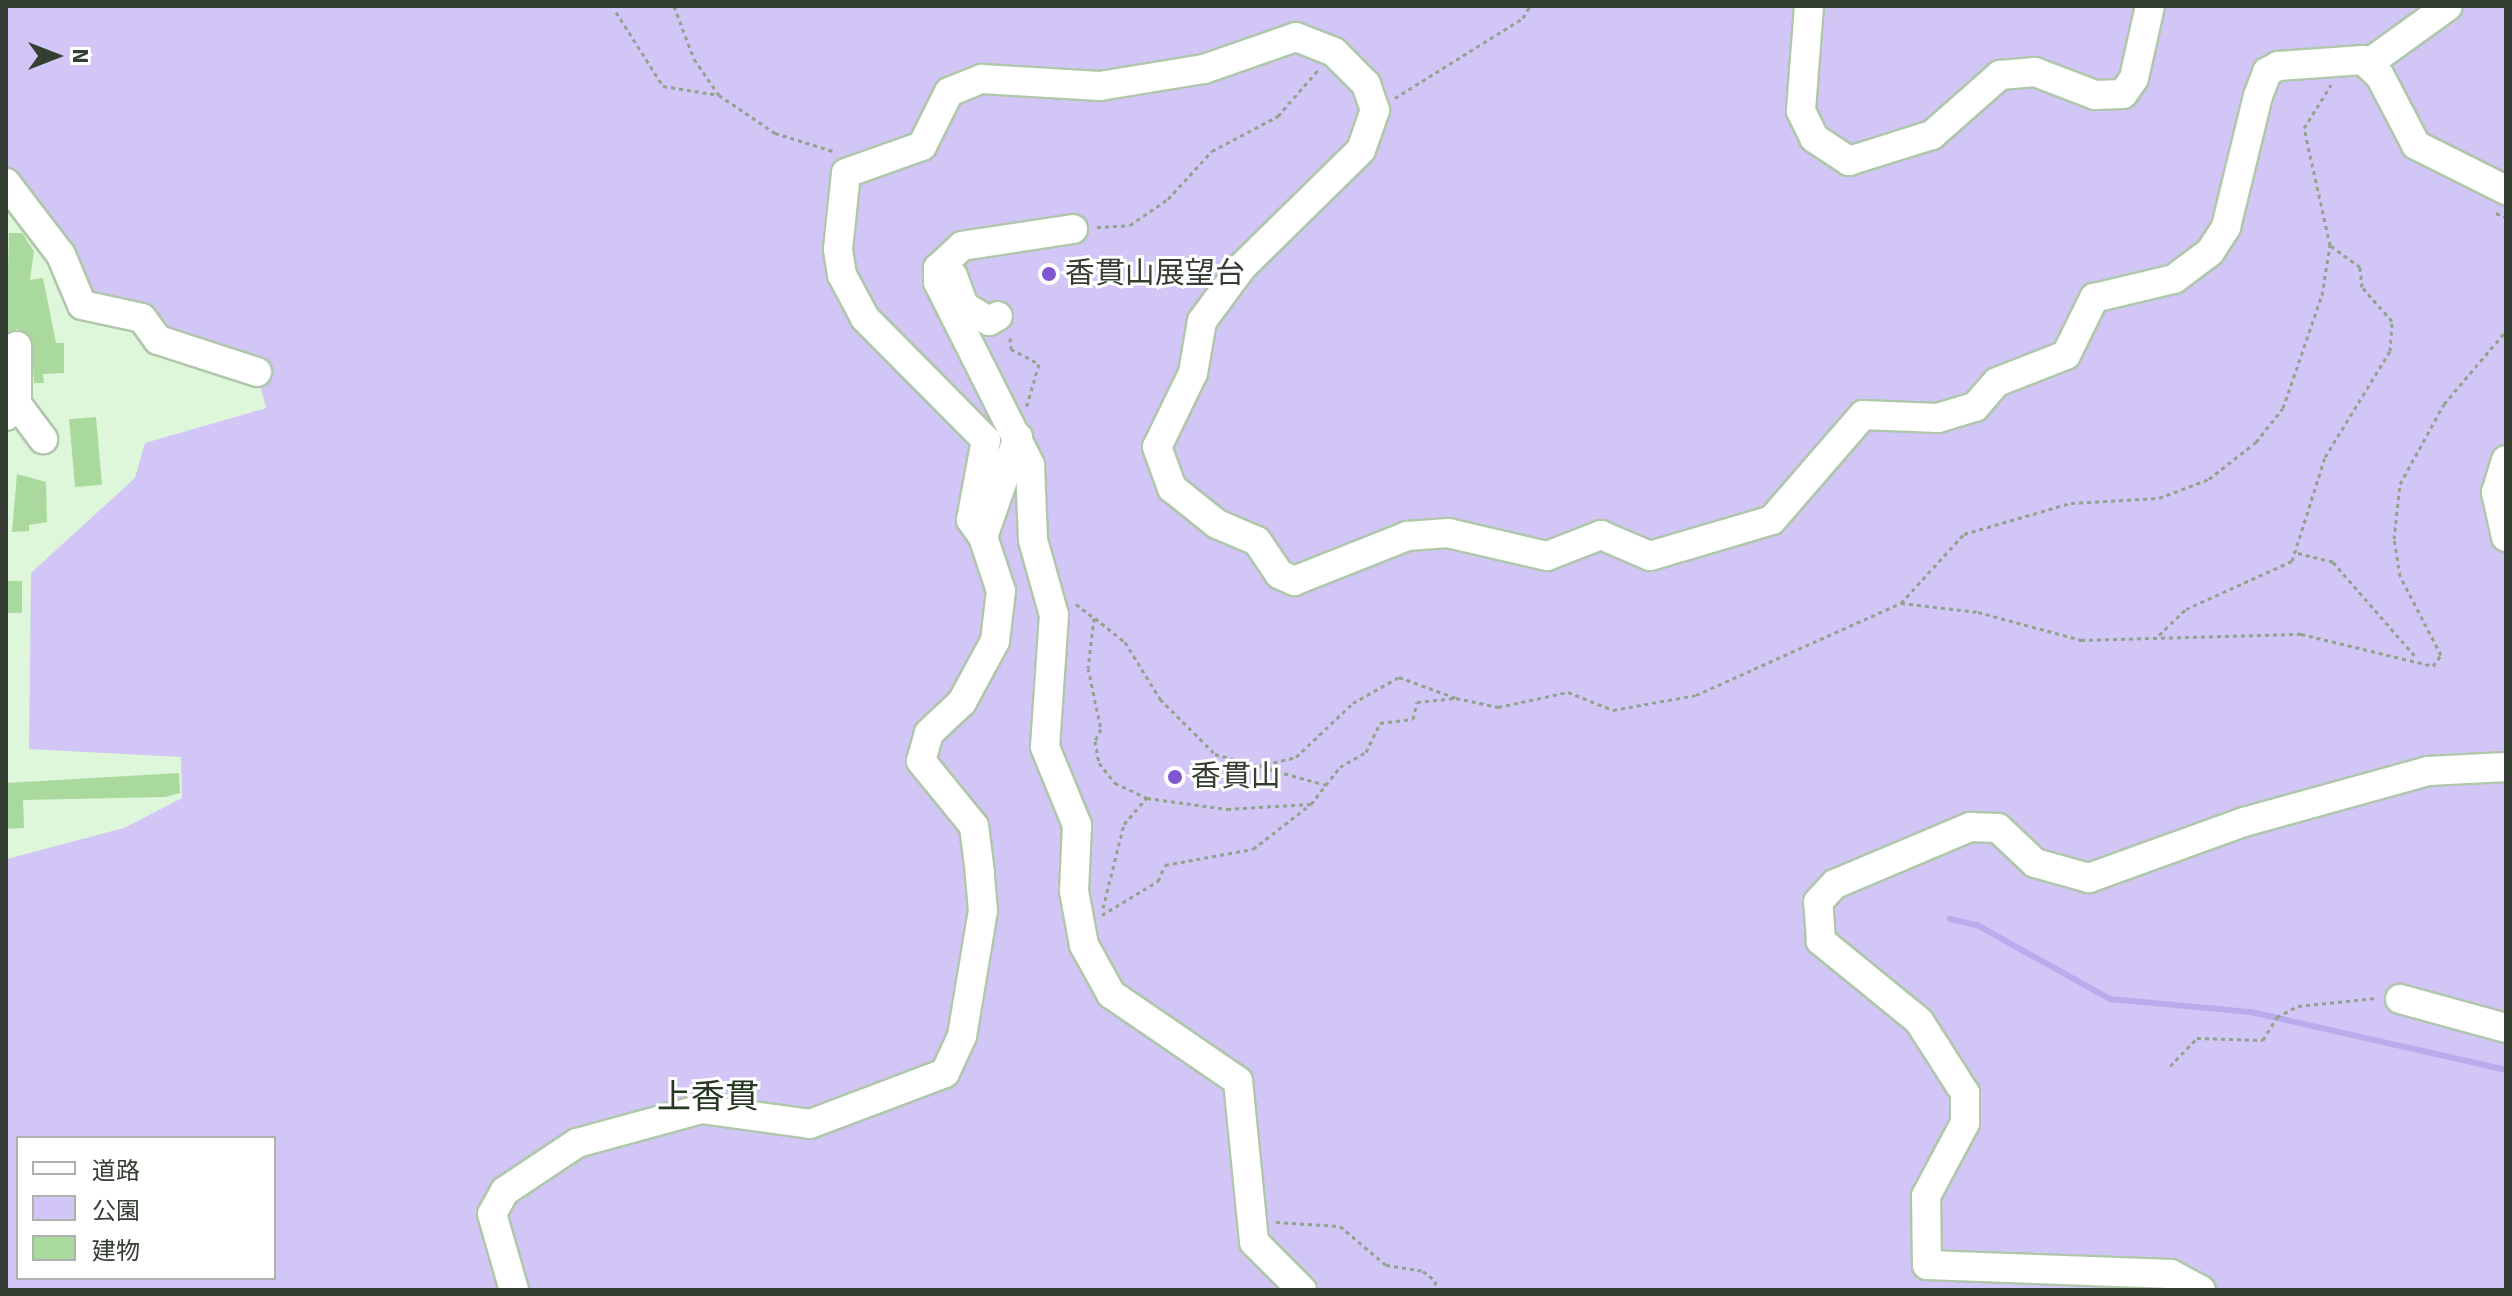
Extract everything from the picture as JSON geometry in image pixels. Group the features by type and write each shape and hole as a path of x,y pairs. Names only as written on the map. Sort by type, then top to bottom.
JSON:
{"street":[{"path":"1809,6 1801,111 1814,138 1849,161 1932,135 2000,75 2035,72 2095,95 2123,94 2134,78 2150,6"},
{"path":"514,1290 492,1214 505,1191 577,1143 701,1109 810,1124 945,1073 962,1036 983,911 974,826 926,773 922,751 983,667 1001,591 983,537 971,520 987,456 980,429 879,336 842,275 841,187 856,165 922,146 949,92 974,81 1100,86 1204,69 1296,37 1334,52 1358,72 1375,110 1353,162 1242,267 1202,321 1193,373 1157,447 1172,488 1217,524 1257,541 1287,579 1310,579 1366,548 1407,536 1448,533 1547,556 1601,535 1650,556 1772,520 1863,415 1938,418 1975,407 1997,382 2066,355 2094,298 2185,274 2226,227 2267,72 2329,61 2369,63 2448,6"},
{"path":"2369,63 2416,145 2506,190"},
{"path":"6,183 61,255 82,305 142,318 158,340 257,372"},
{"path":"1073,229 1001,235 947,256 938,268 941,298 1014,426 1030,465 1033,540 1052,597 1045,747 1077,825 1074,891 1084,945 1111,994 1238,1081 1248,1220 1254,1242 1302,1290"},
{"path":"947,256 964,306 989,321 1004,324"},
{"path":"17,346 12,410 43,439"},
{"path":"983,537 1014,426"},
{"path":"2506,460 2496,492 2506,537"},
{"path":"2201,1290 2171,1274 1927,1265 1926,1196 1965,1123 1965,1093 1919,1021 1821,941 1818,902 1835,884 1970,827 1998,828 2035,863 2089,878 2244,822 2428,771 2506,767"},
{"path":"2400,999 2506,1028"}],"path":[{"path":"674,6 694,59 719,95 775,133 808,137 856,165"},
{"path":"1375,110 1523,18 1530,6"},
{"path":"616,12 663,86 719,95"},
{"path":"1073,229 1130,225 1155,208 1212,151 1278,116 1334,52"},
{"path":"1258,766 1296,757 1353,703 1399,677 1456,698 1498,707 1568,692 1613,710 1696,695 1901,603 1964,534 2071,503 2159,498 2209,479 2256,442 2283,408 2306,355 2330,245 2304,128 2336,79"},
{"path":"2158,636 2186,609 2240,589 2298,553 2325,457 2395,332 2362,287 2360,267 2330,245"},
{"path":"1004,324 1011,349 1036,357 1040,373 1034,399 1014,426"},
{"path":"1901,603 1978,612 2081,640 2301,634 2416,659 2433,666 2441,655 2400,576 2394,539 2400,484 2444,404 2506,331"},
{"path":"2298,553 2333,562 2416,659"},
{"path":"1052,597 1069,599 1125,642 1160,699 1215,754 1326,785"},
{"path":"1094,618 1088,668 1101,729 1095,751 1115,783 1147,798 1227,809 1311,804"},
{"path":"1101,916 1158,881 1165,865 1253,849 1311,804 1326,785 1366,752 1383,720 1409,721 1417,702 1456,698"},
{"path":"1084,945 1101,916 1124,824 1147,798"},
{"path":"2170,1066 2197,1038 2263,1040 2277,1017 2298,1006 2400,999"},
{"path":"1248,1220 1340,1226 1386,1265 1423,1271 1436,1281 1433,1290"}],"green space":[{"path":"6,6 2506,6 2506,1290 6,1290 7,859 124,828 182,798 181,757 29,749 31,573 135,478 145,443 266,408 255,366 78,295 6,186"}],"building":[{"path":"9,233 22,233 34,251 30,280 43,278 56,343 64,343 64,373 43,374 44,383 34,383 31,337 18,329 6,334"},
{"path":"96,417 102,485 75,487 69,419"},
{"path":"17,474 46,482 47,522 29,525 29,531 12,532"},
{"path":"6,581 22,581 22,613 6,613"},
{"path":"179,773 180,793 165,797 23,800 24,828 6,829 6,783"}],"waterway":[{"path":"1950,919 1977,925 2110,999 2251,1012 2506,1070"}],"place":[{"name":"香貫山展望台","path":"1049,274"},
{"name":"香貫山","path":"1175,777"}],"district":[{"name":"上香貫","path":"708,1098"}]}
